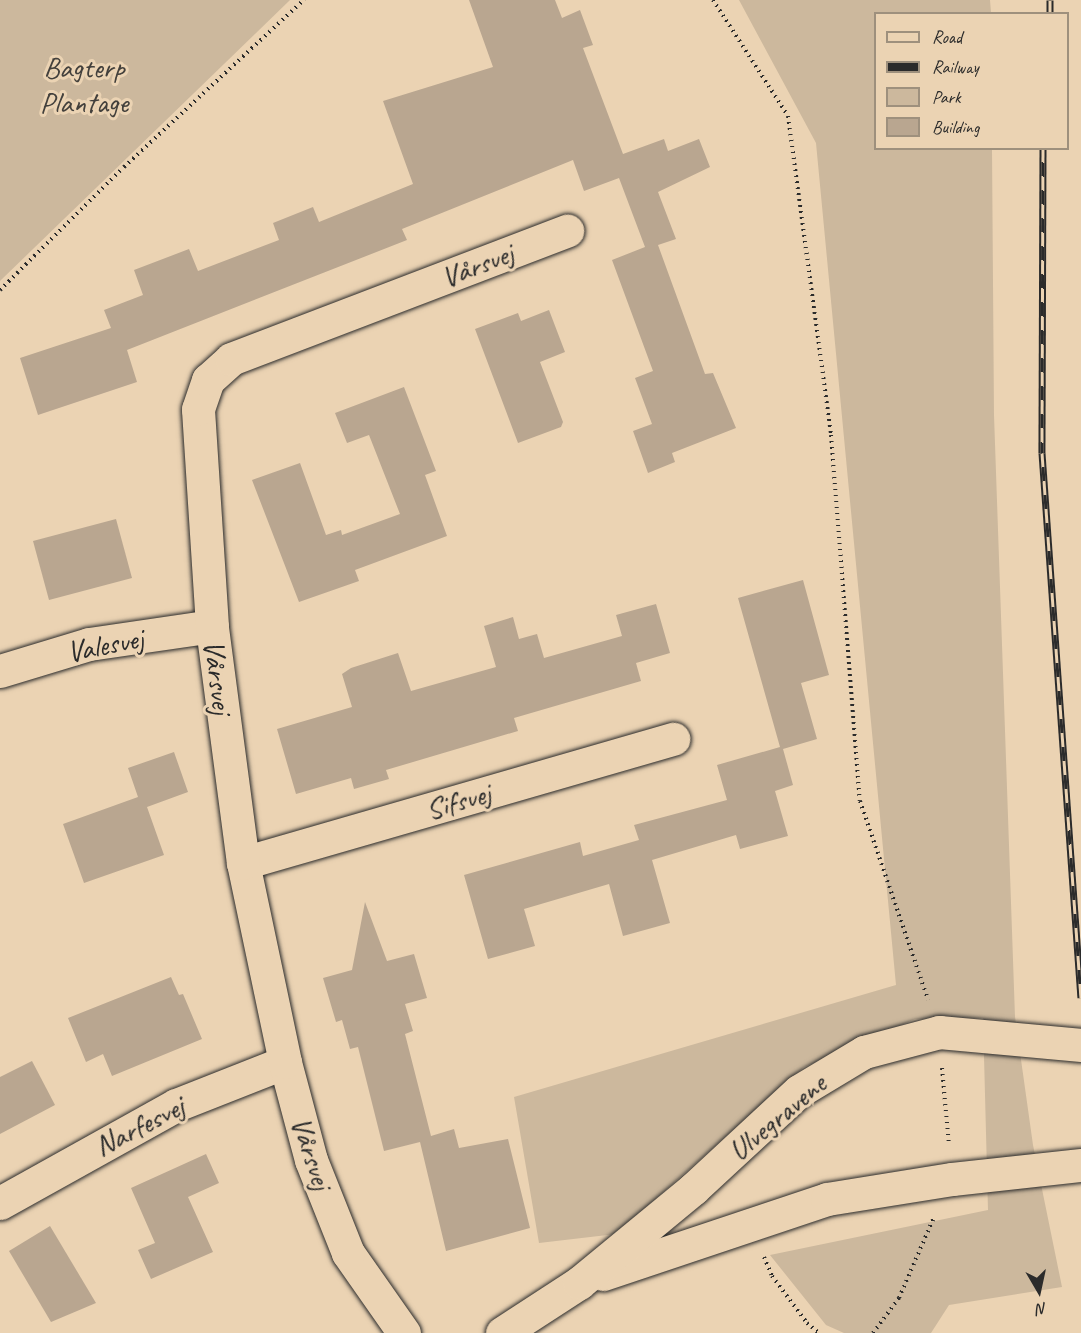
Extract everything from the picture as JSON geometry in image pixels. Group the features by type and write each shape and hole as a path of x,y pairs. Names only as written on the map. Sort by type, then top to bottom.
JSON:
{"street":[{"name":"Vårsvej","path":"404,1333 348,1253 311,1160 285,1062 243,863 212,626 198,409 208,380 231,359 567,231"},
{"name":"Valesvej","path":"0,671 89,644 212,626"},
{"name":"Sifsvej","path":"243,863 674,739"},
{"name":"Ulvegravene","path":"502,1333 579,1283 693,1189 799,1091 864,1052 939,1032 979,1033 1081,1045"},
{"name":"Narfesvej","path":"0,1203 176,1105 285,1062"},
{"name":"Ulvegravene","path":"579,1283 750,1222 827,1198 964,1178 1081,1165"}],"path":[{"path":"0,290 124,167 304,0"},
{"path":"713,0 788,116 831,435 860,801 939,1032 964,1178 899,1298 873,1333"},
{"path":"750,1222 772,1276 807,1323 819,1333"}],"green space":[{"name":"Bagterp Plantage","path":"0,0 290,0 0,281"},
{"path":"739,0 990,0 991,12 874,12 874,150 992,150 994,415 1015,1017 1033,1145 1062,1287 949,1305 931,1333 844,1333 826,1325 770,1255 988,1210 983,1018 915,1019 804,1067 616,1234 539,1243 514,1097 896,985 816,143"}],"building":[{"path":"469,0 555,0 562,18 580,10 593,45 583,48 623,154 664,139 668,151 699,139 710,167 658,192 676,239 658,245 705,374 713,373 736,428 672,453 675,462 648,473 633,431 652,424 635,378 653,371 612,260 645,247 619,178 584,191 573,160 402,229 407,240 127,350 137,382 38,415 20,358 111,328 104,310 143,295 134,270 189,249 198,271 279,240 273,223 313,207 319,222 413,184 383,101 493,67"},
{"path":"549,310 565,352 540,362 563,422 561,427 518,443 475,329 518,313 521,321"},
{"path":"404,387 436,471 425,475 447,536 355,570 359,581 299,602 252,480 300,463 326,535 341,530 342,535 400,514 369,435 347,443 335,413"},
{"path":"116,519 132,578 49,600 33,541"},
{"path":"803,580 829,675 801,683 817,739 783,749 793,785 775,791 788,836 740,849 736,835 652,860 670,923 623,936 609,884 524,909 535,946 488,959 464,875 580,842 583,856 639,840 634,825 727,800 717,765 780,747 738,598"},
{"path":"656,604 670,653 636,663 641,681 514,718 518,731 386,770 389,779 354,789 351,778 296,794 277,729 352,707 342,674 351,668 398,653 411,691 496,667 484,626 513,617 519,639 537,634 544,658 622,636 616,615"},
{"path":"174,752 188,792 147,807 164,855 84,883 63,824 138,797 128,768"},
{"path":"365,902 387,961 414,954 427,998 405,1004 413,1031 405,1034 431,1136 454,1129 459,1148 508,1139 530,1228 446,1251 420,1142 384,1151 358,1047 350,1049 342,1020 336,1022 323,978 352,970"},
{"path":"171,977 179,995 183,994 202,1039 112,1076 103,1054 86,1062 68,1018"},
{"path":"32,1061 55,1105 0,1134 0,1077"},
{"path":"206,1154 219,1183 188,1197 213,1252 151,1279 138,1250 155,1243 131,1188"},
{"path":"50,1226 96,1303 51,1322 9,1251"}],"railway":[{"path":"1050,0 1050,12"},
{"path":"1043,150 1042,453 1081,998"}]}
